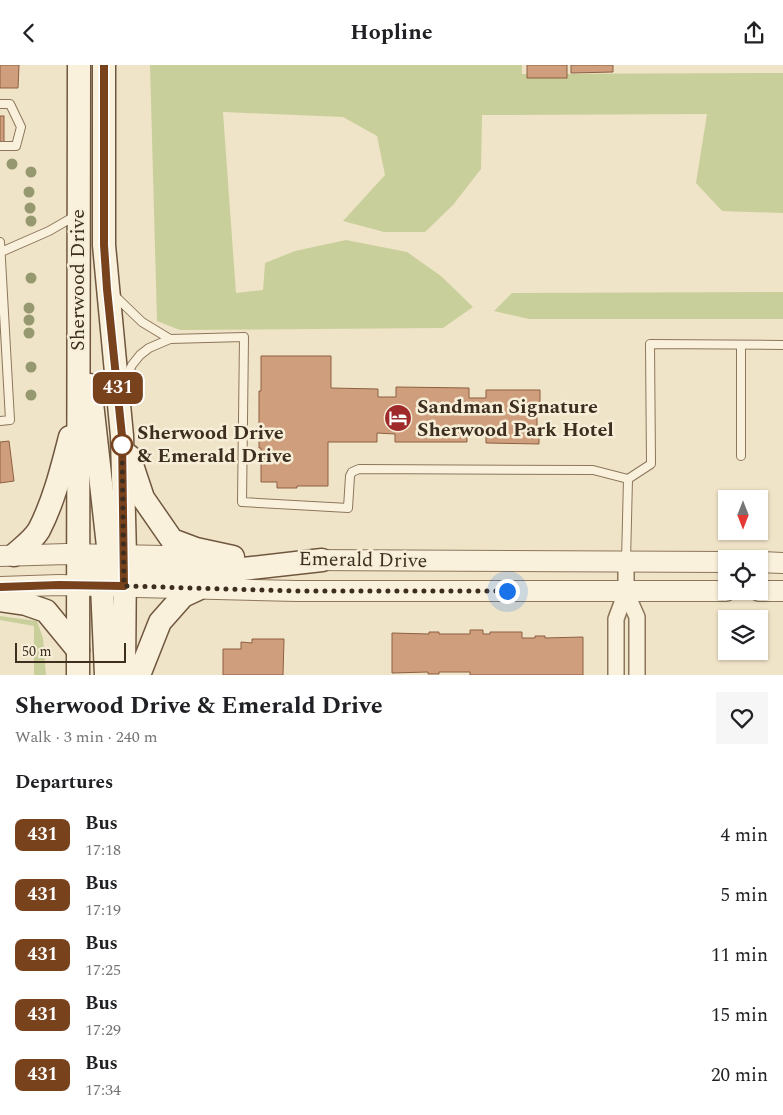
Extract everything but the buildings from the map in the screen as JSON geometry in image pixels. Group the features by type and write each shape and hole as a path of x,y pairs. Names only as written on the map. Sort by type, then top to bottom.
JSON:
{"main road":[{"name":"Sherwood Drive","path":"79,65 77,554 110,575"},
{"name":"Sherwood Drive","path":"104,65 104,245 122,436 110,575 124,675"},
{"path":"78,356 88,378 92,394 110,575 106,675"},
{"path":"7,555 31,540 38,530 57,484 78,407"},
{"path":"122,436 143,498 172,541 196,549 233,557"},
{"path":"110,575 243,569 322,561"},
{"name":"Sherwood Drive","path":"78,675 78,650 110,575"},
{"path":"139,675 160,623 183,596 198,589"},
{"path":"0,600 26,604 46,611 78,650"}],"street":[{"name":"Emerald Drive","path":"7,555 77,554 110,575 154,586 198,589 298,591 718,591"},
{"name":"Emerald Drive","path":"0,587 59,585 110,575 233,557 322,561 718,562"},
{"path":"616,675 616,619 626,592 626,561"},
{"path":"768,562 783,563"},
{"path":"768,591 783,591"},
{"path":"626,592 637,617 637,675"}],"lane":[{"path":"0,104 10,104 21,127 16,147 0,146"},
{"path":"1,252 51,229 78,214"},
{"path":"0,242 10,420 0,421"},
{"path":"107,289 142,322 170,339"},
{"path":"118,394 132,365 149,348 170,339 244,337 242,503 348,508 350,476 352,472 359,469 593,470 628,479 651,464 650,344 783,345"},
{"path":"741,345 741,456"},
{"path":"626,561 628,479"}],"green space":[{"path":"150,65 522,65 522,74 783,73 783,213 722,211 696,183 707,114 482,115 481,169 453,205 425,232 384,232 343,221 385,175 377,136 343,117 223,112 236,293 263,290 265,263 295,251 346,240 407,252 441,276 473,307 443,328 180,330 157,321"},
{"path":"783,292 783,319 529,319 494,311 512,293"},
{"path":"0,616 37,621 43,638 46,675 34,675 34,626 0,620"}],"bus line":[{"name":"431","path":"0,587 59,585 124,586 125,535 122,436 104,245 104,65"}],"place":[{"name":"Sandman Signature Sherwood Park Hotel","path":"398,418"},
{"name":"Sherwood Drive & Emerald Drive","path":"122,445"}],"route":[{"path":"122,445 125,535 124,586 298,591 507,591"}]}
